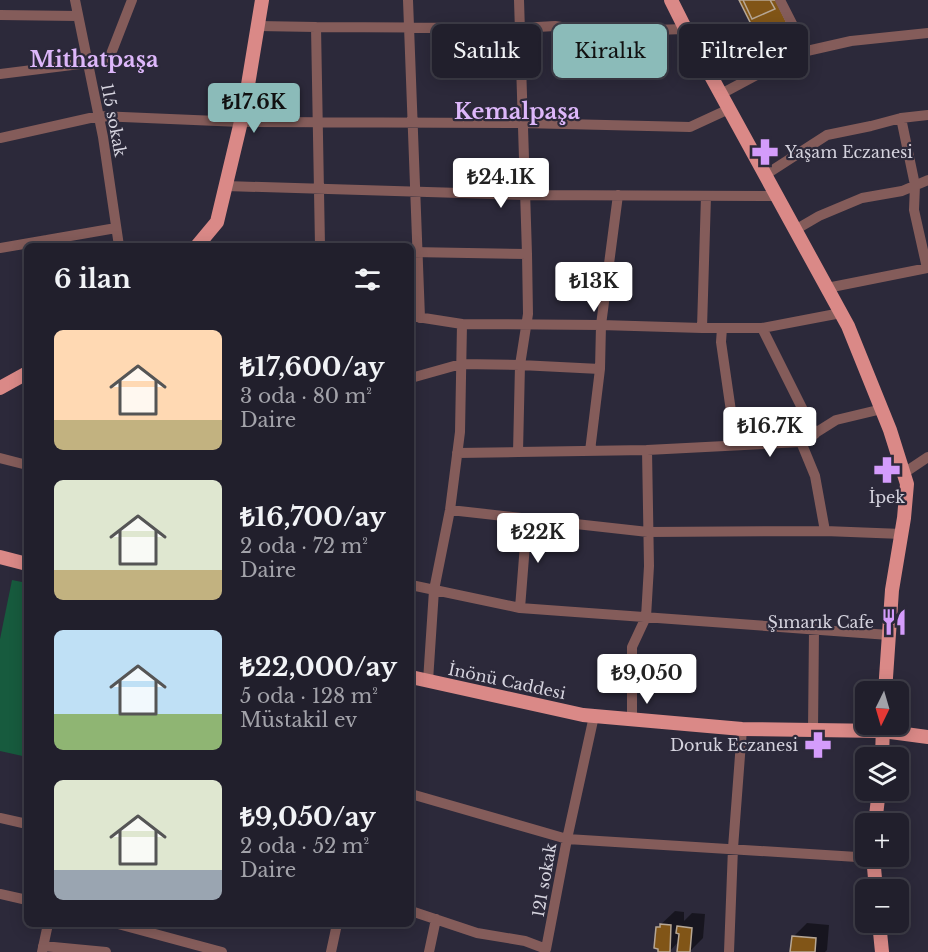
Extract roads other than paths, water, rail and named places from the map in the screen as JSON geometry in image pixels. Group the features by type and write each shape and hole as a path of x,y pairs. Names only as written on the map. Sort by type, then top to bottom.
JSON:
{"main road":[{"path":"200,243 217,222 241,122 262,0"},
{"path":"671,0 683,24"},
{"path":"712,78 841,313 882,409 904,473 907,484 902,534 892,590 886,681"},
{"path":"0,388 24,375"},
{"path":"0,557 24,563"},
{"name":"İnönü Caddesi","path":"414,678 594,716 742,729 855,729"},
{"name":"İnönü Caddesi","path":"909,733 928,737"},
{"path":"880,933 882,952"}],"street":[{"name":"115 sokak","path":"75,0 99,116 119,243"},
{"path":"0,74 109,59 132,0"},
{"path":"408,0 415,192 415,317 462,324 762,328 841,313"},
{"path":"519,0 520,24"},
{"path":"780,0 792,24"},
{"path":"0,15 78,16"},
{"path":"258,26 432,28"},
{"path":"541,27 555,26 593,32 679,29"},
{"path":"316,27 320,243"},
{"path":"808,51 851,40 928,33"},
{"path":"518,452 520,365 526,325 527,254 521,78"},
{"path":"721,94 751,78"},
{"path":"0,138 99,116 241,122 522,123 690,127 729,109"},
{"path":"765,175 827,135 901,118 928,115"},
{"path":"827,288 928,268 914,210 915,185 901,118"},
{"path":"795,230 819,216 862,198 902,191 928,180"},
{"path":"226,186 525,195 777,196"},
{"path":"590,451 600,369 601,325 618,195"},
{"path":"702,328 706,196"},
{"path":"47,243 117,228"},
{"path":"0,248 24,245"},
{"path":"414,253 527,254"},
{"path":"428,681 434,590 450,510 460,432 462,324"},
{"path":"722,328 721,342 729,389 733,446"},
{"path":"762,328 814,434"},
{"path":"414,377 461,364 600,369"},
{"path":"457,453 646,450 801,442 836,420 882,409"},
{"path":"801,442 815,476 825,531"},
{"path":"632,719 632,647 646,617 649,566 646,450"},
{"path":"904,473 928,457"},
{"path":"0,458 24,464"},
{"path":"450,510 648,532 825,531 902,534"},
{"path":"520,608 526,519"},
{"path":"414,586 520,608 889,635"},
{"path":"813,730 814,629"},
{"path":"594,716 567,839 855,856"},
{"path":"729,952 733,848 742,729"},
{"name":"121 sokak","path":"414,795 567,839 552,950 524,946 414,912"},
{"path":"0,818 24,823"},
{"path":"0,894 24,899"},
{"path":"429,952 436,919"},
{"path":"47,927 42,949 106,952"},
{"path":"129,927 222,952"},
{"path":"331,952 336,927"}],"place":[{"name":"Yaşam Eczanesi","path":"765,152"},
{"name":"İpek","path":"887,470"},
{"name":"Şımarık Cafe","path":"894,622"},
{"name":"Doruk Eczanesi","path":"818,745"}],"district":[{"name":"Mithatpaşa","path":"94,59"},
{"name":"Kemalpaşa","path":"517,111"}]}
